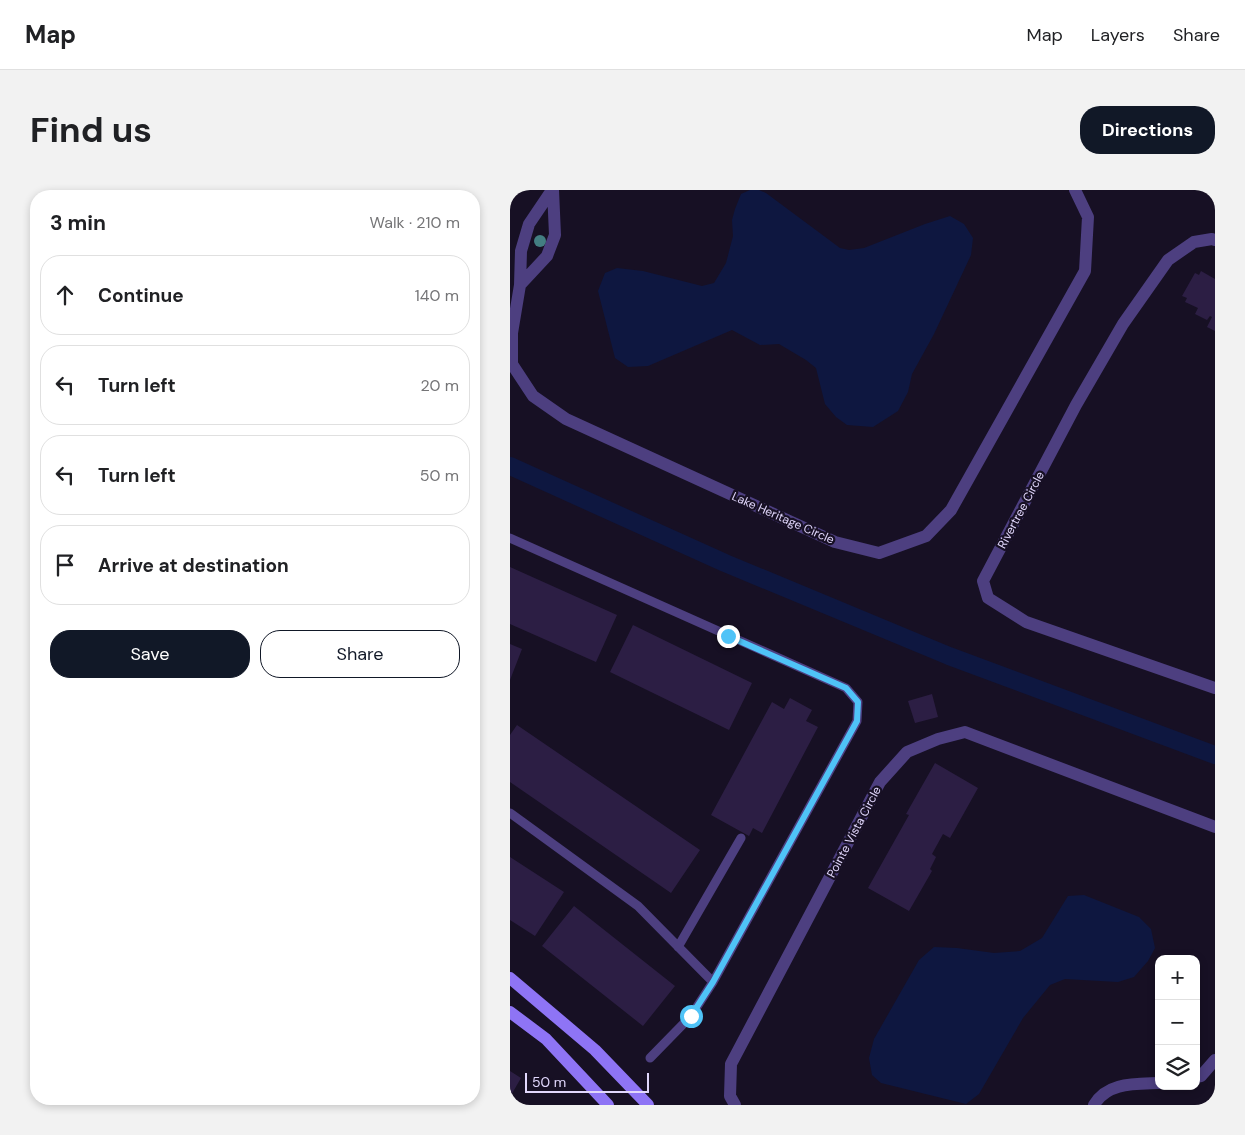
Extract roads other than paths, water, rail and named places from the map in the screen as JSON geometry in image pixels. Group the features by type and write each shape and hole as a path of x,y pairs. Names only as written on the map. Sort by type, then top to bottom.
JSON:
{"main road":[{"path":"510,978 595,1050 648,1105"},
{"path":"510,1012 546,1039 608,1105"}],"street":[{"name":"Lake Heritage Circle","path":"552,190 529,224 521,251 520,285 512,333 512,364 533,396 566,419 826,538 879,554 926,536 951,510 1085,271 1088,217 1075,190"},
{"name":"Lake Heritage Circle","path":"520,285 547,256 555,235 552,190"},
{"name":"Rivertree Circle","path":"1215,240 1194,242 1168,260 1122,324 1076,405 983,581 988,598 1026,622 1215,688"},
{"name":"Pointe Vista Circle","path":"735,1105 730,1096 731,1064 880,782 907,752 938,739 965,732 1215,827"},
{"path":"1200,1076 1215,1060"},
{"path":"1094,1105 1097,1099 1116,1086 1155,1083"}],"lane":[{"path":"510,538 846,688 858,702 857,721 713,982 691,1016 650,1058"},
{"path":"510,813 638,906 713,982"},
{"path":"678,947 741,838"}],"water":[{"path":"750,190 759,190 766,193 840,248 849,250 864,248 950,216 964,224 973,238 971,255 934,334 912,374 908,392 898,411 873,427 847,425 836,417 825,404 816,368 806,360 779,344 760,345 732,330 648,366 628,367 615,358 598,291 605,273 617,268 643,271 702,286 714,283 726,263 733,236 732,220 735,209 741,194"},
{"path":"1084,895 1139,917 1151,929 1155,948 1148,961 1134,977 1118,982 1065,979 1050,985 1023,1018 979,1094 966,1104 881,1083 872,1075 869,1058 874,1039 919,960 934,947 994,953 1020,951 1042,938 1068,896"}],"waterway":[{"path":"510,466 725,563 949,656 1215,755"}]}
